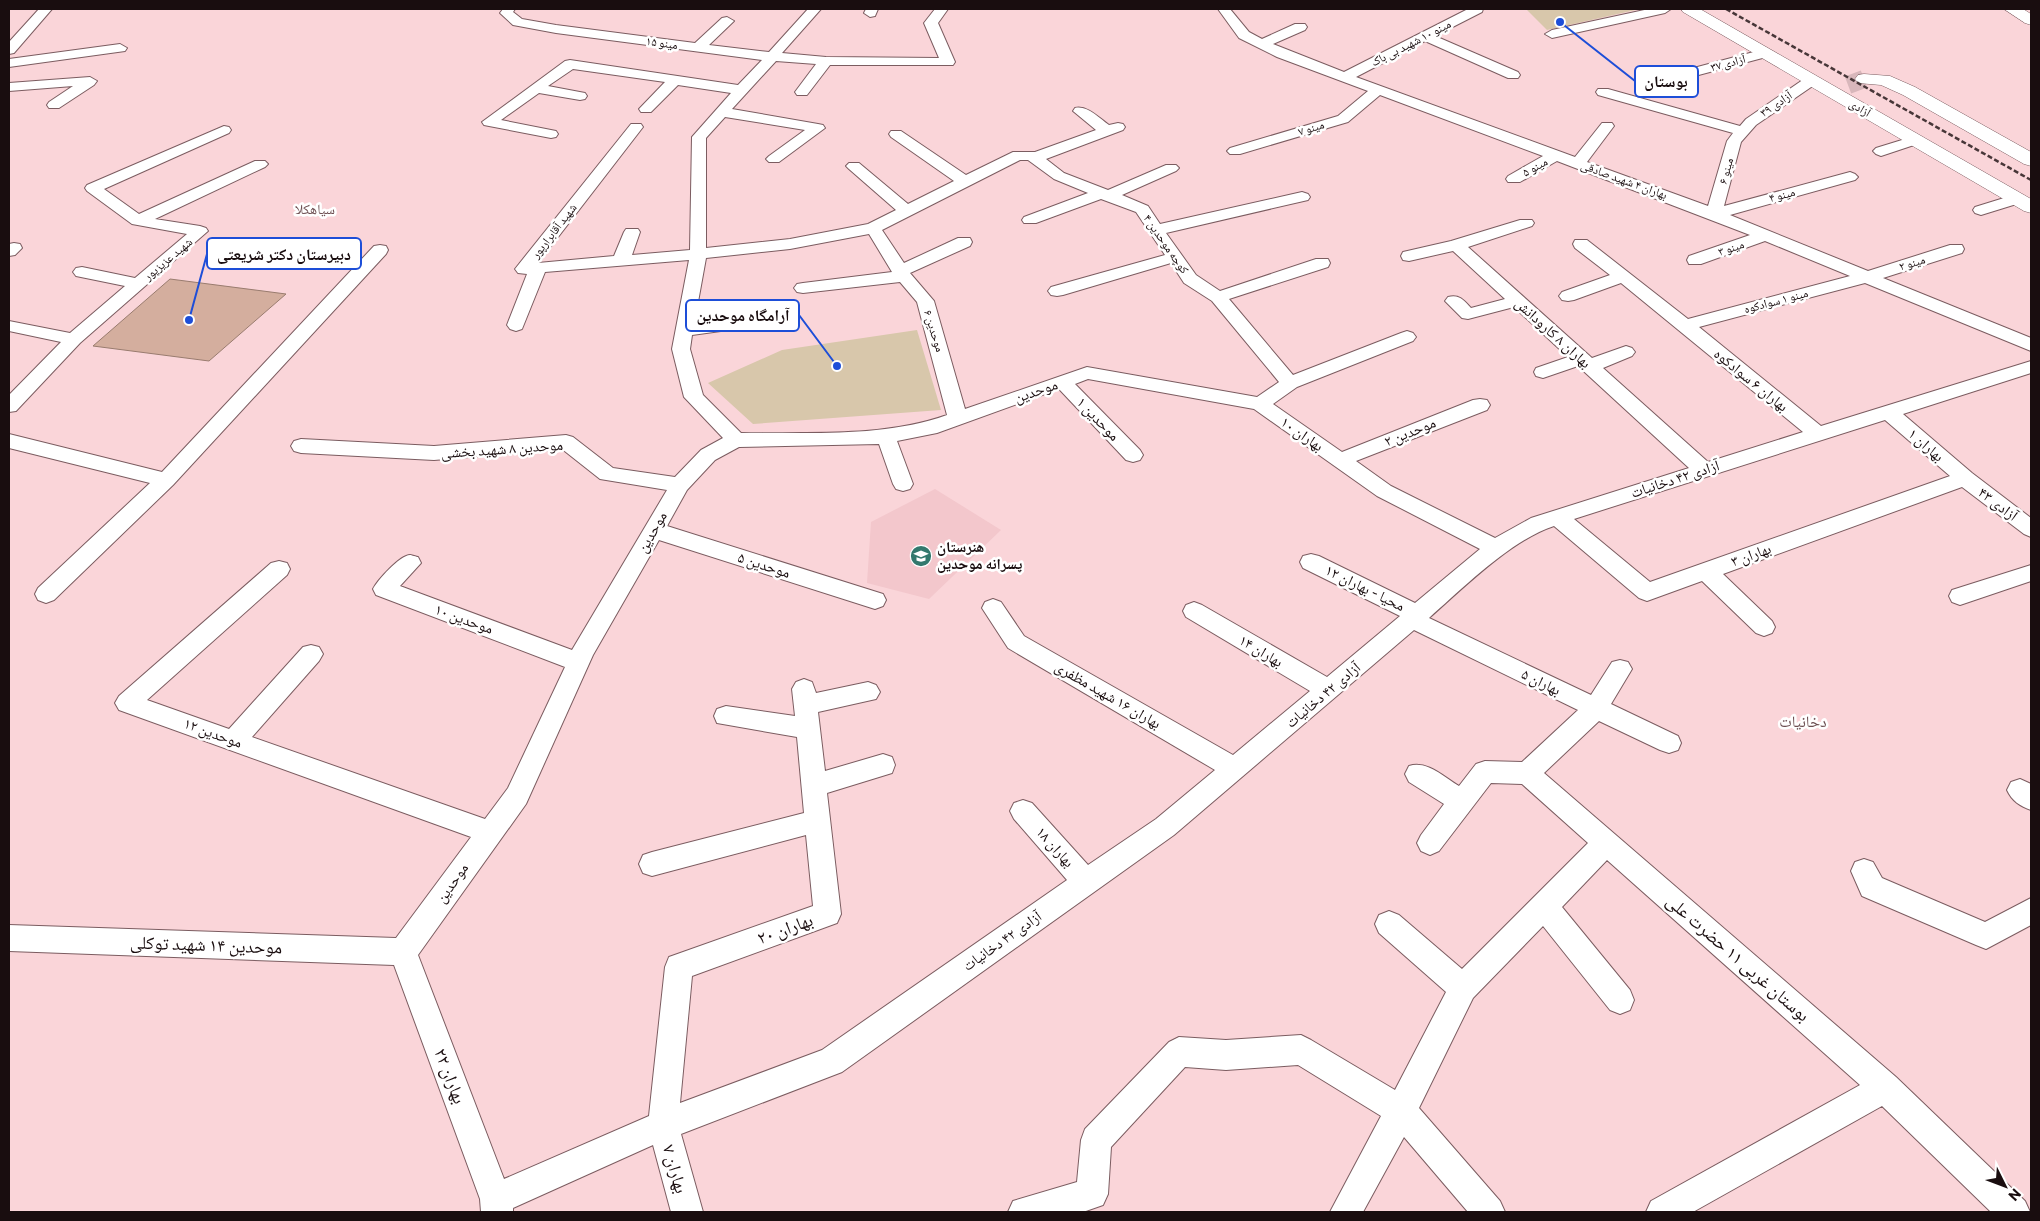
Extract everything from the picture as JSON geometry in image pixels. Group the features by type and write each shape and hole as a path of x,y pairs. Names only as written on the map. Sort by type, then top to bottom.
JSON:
{"main road":[{"path":"2012,9 2031,20"},
{"path":"1693,11 1746,29 1856,82 1884,80 1902,87 2031,160"},
{"name":"آزادی","path":"1693,11 2026,204"},
{"path":"1856,82 1852,91 1995,176 2026,204"}],"street":[{"path":"9,50 46,9"},
{"name":"مینو ۱۵","path":"509,9 506,13 518,22 698,48 826,61 948,62 931,23 942,9"},
{"path":"736,440 694,397 681,349 698,254 699,137 815,9"},
{"name":"بهاران ۴ شهید صادقی","path":"1224,9 1244,35 1282,54 1714,214 2031,345"},
{"name":"مینو ۱۰ شهید بی باک","path":"1345,77 1477,9"},
{"path":"1552,34 1665,9"},
{"path":"698,48 727,21"},
{"path":"1262,44 1300,27"},
{"path":"1424,36 1513,75"},
{"path":"9,63 120,48"},
{"name":"آزادی ۳۷","path":"1661,81 1765,53"},
{"path":"802,92 826,61"},
{"path":"551,134 489,122 570,64 742,90"},
{"path":"646,110 675,80"},
{"name":"آزادی ۳۹","path":"1742,131 1751,122 1812,80"},
{"path":"9,87 90,81 54,105"},
{"path":"9,98 33,85"},
{"path":"536,88 580,96"},
{"name":"مینو ۷","path":"1235,151 1343,119 1378,90"},
{"path":"1603,92 1742,131"},
{"name":"شهید آقابرارپور","path":"636,126 524,270 790,244 873,228 1018,155 1033,157 1113,129 1080,111"},
{"path":"722,112 818,128 774,159"},
{"path":"1578,164 1607,126"},
{"name":"شهید عزیزپور","path":"9,406 17,388 200,231 138,221 93,188 224,130"},
{"name":"مینو ۶","path":"1714,214 1734,141 1742,131"},
{"path":"896,134 966,182"},
{"path":"1881,151 1916,140"},
{"name":"مینو ۵","path":"1514,179 1556,155"},
{"name":"کوچه موحدین ۴","path":"1033,157 1059,176 1142,209 1190,279 1218,297 1290,383"},
{"path":"138,221 260,164"},
{"path":"854,166 906,211"},
{"path":"1030,220 1104,195 1171,168"},
{"name":"مینو ۴","path":"1714,214 1850,177"},
{"path":"1156,230 1302,197"},
{"path":"1981,210 2026,204"},
{"path":"1408,256 1456,245 1526,223"},
{"name":"موحدین ۶","path":"873,228 902,273 925,301 958,418"},
{"path":"621,261 632,232"},
{"name":"مینو ۳","path":"1695,260 1766,235"},
{"path":"803,288 902,273 964,242"},
{"name":"بهاران ۶ سوادکوه","path":"1580,244 1685,325 1818,434"},
{"name":"بهاران ۸ کارودانش","path":"1456,245 1704,470"},
{"name":"مینو ۲","path":"1867,277 1956,249"},
{"path":"46,594 166,480 380,250"},
{"path":"1057,291 1175,257"},
{"path":"1218,297 1322,264"},
{"path":"516,325 538,268"},
{"path":"82,272 138,284"},
{"path":"1568,296 1622,277"},
{"name":"مینو ۱ سوادکوه","path":"1685,325 1867,277"},
{"path":"1454,301 1468,314 1517,300"},
{"path":"684,331 779,318"},
{"path":"9,326 74,339"},
{"path":"1260,404 1290,383 1407,337"},
{"path":"1543,372 1626,352"},
{"name":"آزادی ۴۲ دخانیات","path":"497,1206 663,1125 831,1061 1165,826 1416,618 1496,548 1538,523 2031,367"},
{"name":"موحدین","path":"403,952 517,796 578,662 680,485 708,454 736,440 886,437 930,428 1087,373"},
{"name":"بهاران ۱۰","path":"1087,373 1260,404 1384,491 1496,548"},
{"name":"موحدین ۱","path":"1062,382 1133,456"},
{"name":"موحدین ۲","path":"1340,460 1480,404"},
{"name":"بهاران ۱","path":"1888,412 1965,478"},
{"path":"886,437 903,484"},
{"path":"9,441 166,480"},
{"name":"موحدین ۸ شهید بخشی","path":"301,446 434,454 566,442 607,474 680,485"},
{"name":"آزادی ۴۳","path":"1965,478 2031,529"},
{"name":"بهاران ۳","path":"1557,517 1647,592 1965,478"},
{"name":"موحدین ۵","path":"654,530 875,600"},
{"name":"محیا - بهاران ۱۲","path":"1311,562 1416,618"},
{"name":"موحدین ۱۰","path":"410,563 384,589 578,662"},
{"name":"موحدین ۱۲","path":"279,569 127,702 489,832"},
{"path":"1706,571 1764,627"},
{"path":"1960,596 2031,573"},
{"name":"بهاران ۱۶ شهید مظفری","path":"993,608 1016,642 1235,769"},
{"name":"بهاران ۱۴","path":"1194,611 1329,690"},
{"name":"بهاران ۵","path":"1416,618 1669,743"},
{"path":"234,741 311,654"},
{"path":"1430,843 1485,772 1527,773 1596,708 1620,668"},
{"path":"726,716 805,707 868,692"},
{"name":"بهاران ۲۰","path":"663,1125 679,967 827,914 805,707"},
{"path":"813,786 883,765"},
{"name":"بوستان غربی ۱۱ حضرت علی","path":"1527,773 1885,1088 2014,1212"},
{"path":"1418,774 1462,802"},
{"name":"بهاران ۱۸","path":"1024,811 1086,882"},
{"path":"652,864 817,821"},
{"path":"1346,1212 1401,1111 1463,988 1606,843"},
{"path":"1864,871 1872,887 1986,936 2031,911"},
{"path":"1544,906 1620,1000"},
{"path":"1390,924 1463,988"},
{"name":"موحدین ۱۴ شهید توکلی","path":"9,938 403,952"},
{"name":"بهاران ۲۲","path":"403,952 497,1206"},
{"path":"1024,1212 1092,1194 1096,1140 1179,1052 1226,1055 1301,1050 1401,1111 1489,1212"},
{"path":"1662,1212 1885,1088"},
{"name":"بهاران ۷","path":"663,1125 687,1212"}],"shaded area":[{"path":"1526,9 1640,9 1547,30"},
{"path":"917,330 941,410 753,424 708,383 782,350"},
{"name":"هنرستان پسرانه موحدین","path":"935,489 1001,530 929,599 867,583 871,522"}],"building":[{"path":"170,279 286,294 209,361 93,346"}],"tunnel":[{"path":"1848,85 1864,79"}],"railway":[{"path":"1726,9 2031,180"}],"place":[{"name":"بوستان","path":"1560,22"},
{"name":"دبیرستان دکتر شریعتی","path":"189,320"},
{"name":"آرامگاه موحدین","path":"837,366"},
{"name":"هنرستان پسرانه موحدین","path":"921,556"}],"district":[{"name":"سیاهکلا","path":"315,209"},
{"name":"دخانیات","path":"1803,721"}]}
